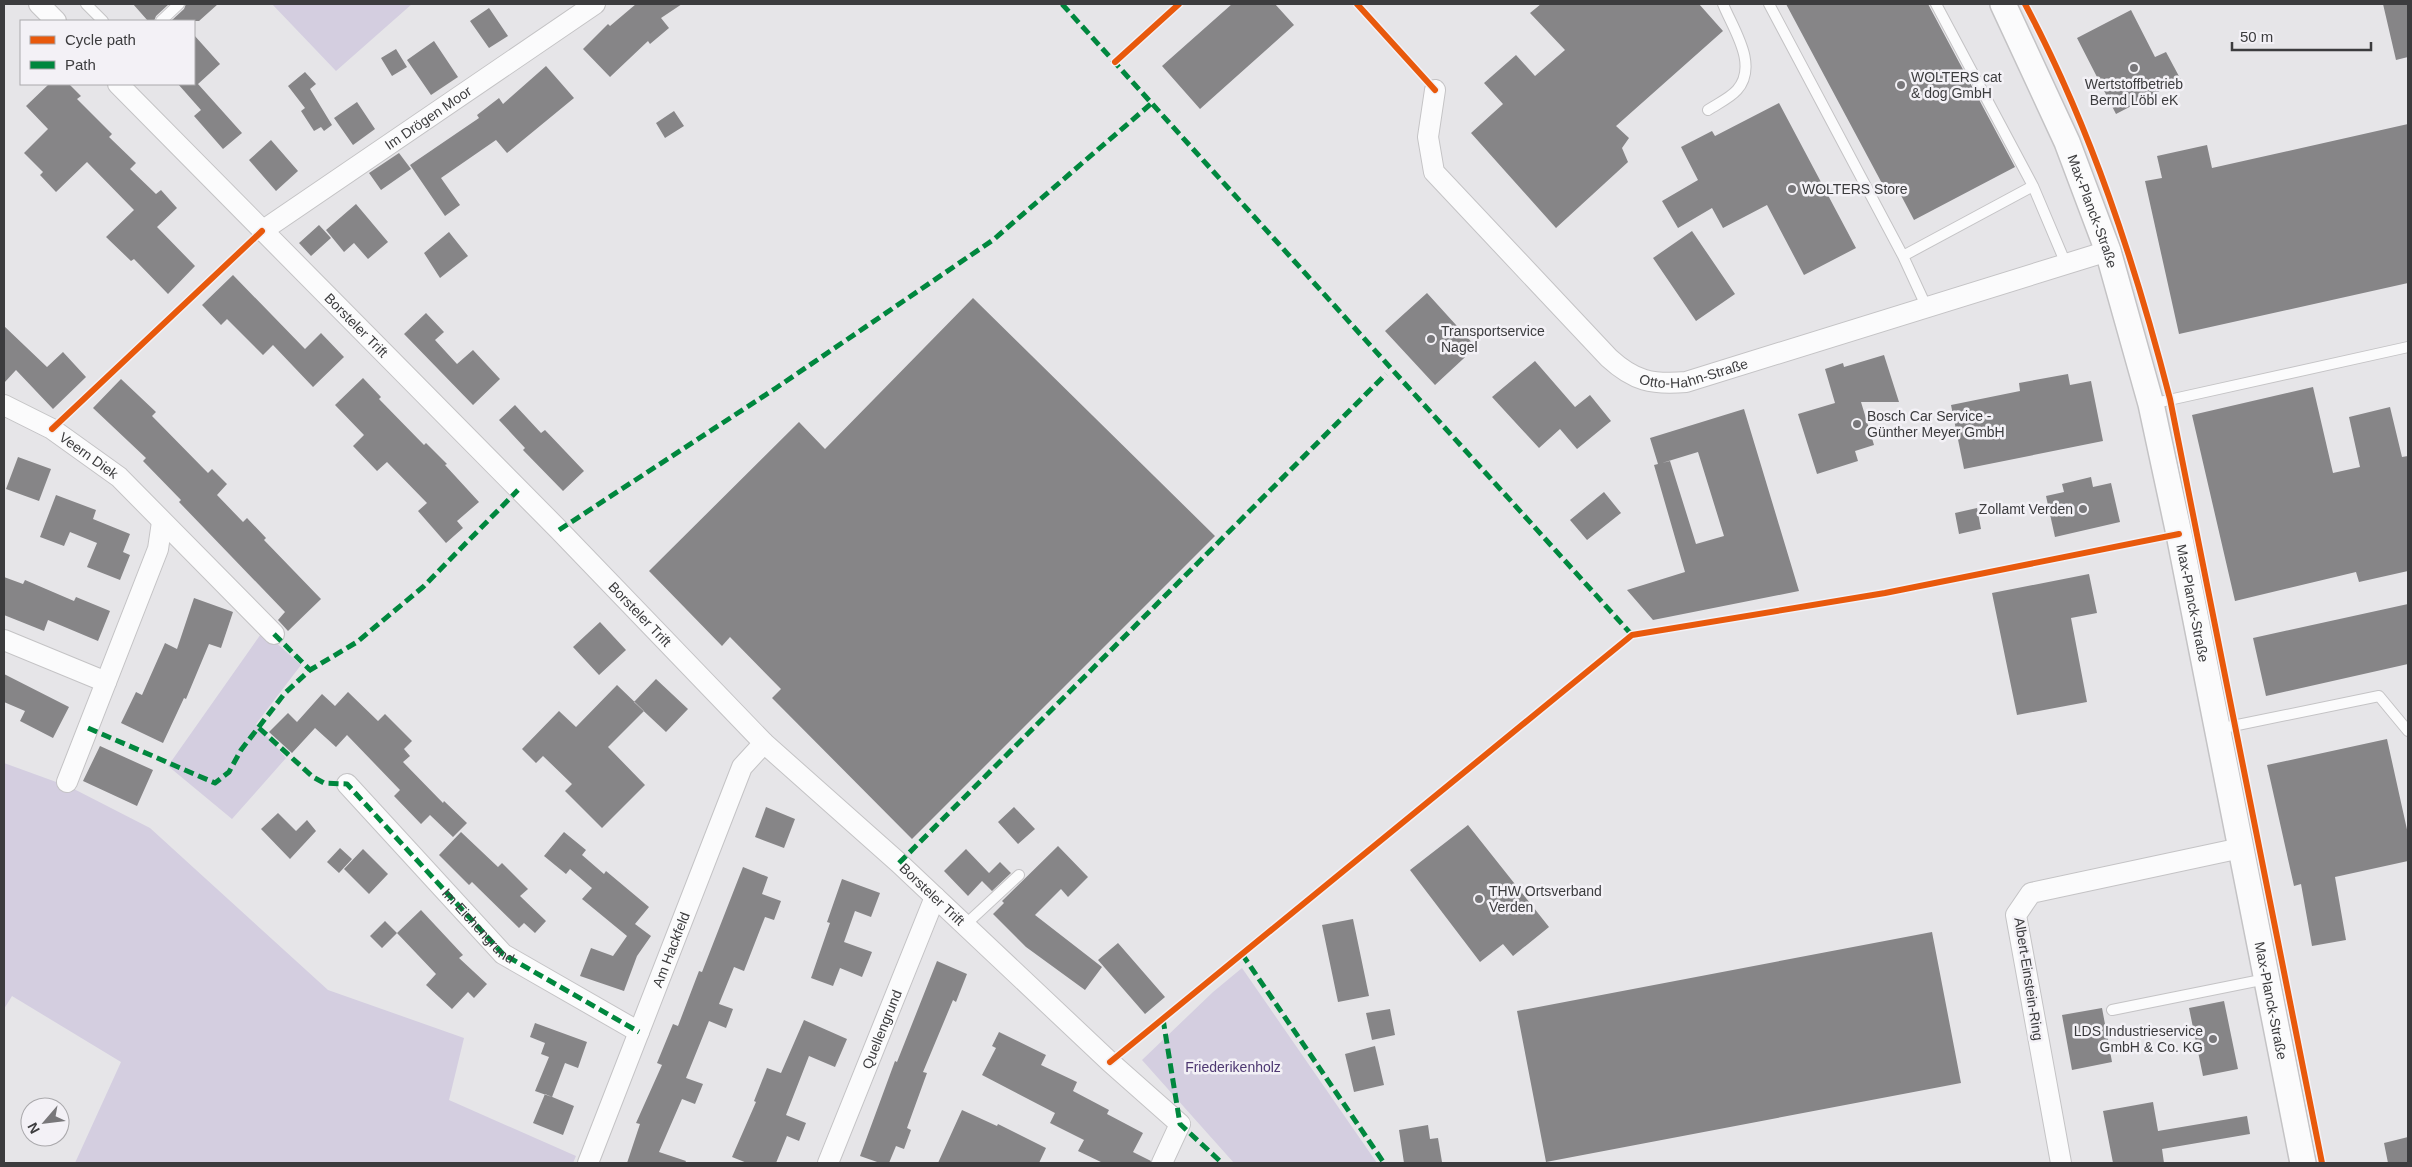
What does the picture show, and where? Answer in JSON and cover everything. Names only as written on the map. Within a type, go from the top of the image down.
[{"type":"street","points":[[39,4],[55,20]]},
{"type":"street","name":"Im Drögen Moor","points":[[262,231],[595,4]]},
{"type":"street","name":"Max-Planck-Straße","points":[[2003,4],[2067,142],[2108,251],[2151,404],[2218,729],[2303,1163]]},
{"type":"street","name":"Borsteler Trift","points":[[119,85],[559,530],[764,743],[935,896],[1110,1062],[1180,1124],[1162,1163]]},
{"type":"street","name":"Otto-Hahn-Straße","points":[[1435,90],[1428,137],[1434,172],[1540,287],[1625,373],[1643,381],[1667,384],[1686,382],[2108,251]]},
{"type":"street","name":"Veern Diek","points":[[4,405],[52,429],[119,477],[274,634]]},
{"type":"street","points":[[67,782],[158,549],[162,522]]},
{"type":"street","points":[[4,640],[106,682]]},
{"type":"street","name":"Am Hackfeld","points":[[588,1163],[742,767],[764,743]]},
{"type":"street","name":"Im Eichengrund","points":[[347,784],[503,954],[639,1032]]},
{"type":"street","name":"Albert-Einstein-Ring","points":[[2061,1163],[2016,915],[2032,893],[2241,848]]},
{"type":"street","name":"Quellengrund","points":[[828,1163],[935,896]]},
{"type":"lane","points":[[86,4],[102,20]]},
{"type":"lane","points":[[163,20],[179,4]]},
{"type":"lane","points":[[1708,110],[1737,90],[1745,76],[1746,62],[1744,51],[1723,4]]},
{"type":"lane","points":[[1769,4],[1903,256],[1926,308]]},
{"type":"lane","points":[[1936,4],[2033,186],[2066,264]]},
{"type":"lane","points":[[1903,256],[2033,186]]},
{"type":"lane","points":[[2151,404],[2408,347]]},
{"type":"lane","points":[[2218,729],[2379,696],[2408,731]]},
{"type":"lane","points":[[965,925],[1019,875]]},
{"type":"lane","points":[[2112,1010],[2267,979]]},
{"type":"green space","points":[[272,4],[412,4],[336,71]]},
{"type":"green space","points":[[263,631],[301,665],[256,724],[286,758],[232,819],[168,766]]},
{"type":"green space","points":[[4,763],[70,787],[150,828],[328,990],[464,1038],[449,1100],[576,1156],[573,1163],[75,1163],[121,1062],[12,996],[4,1009]]},
{"type":"green space","name":"Friederikenholz","points":[[1242,968],[1377,1163],[1234,1163],[1142,1060],[1213,992]]},
{"type":"building","points":[[133,4],[169,4],[156,16],[154,20],[147,20]]},
{"type":"building","points":[[186,4],[218,4],[199,21],[172,20],[184,9]]},
{"type":"building","points":[[636,4],[682,4],[661,18],[669,28],[650,44],[648,41],[610,77],[583,49],[608,24],[610,26]]},
{"type":"building","points":[[1232,4],[1275,4],[1294,25],[1200,109],[1162,66]]},
{"type":"building","points":[[1541,4],[1699,4],[1723,31],[1616,126],[1629,138],[1622,148],[1628,162],[1556,228],[1471,133],[1503,104],[1484,83],[1516,55],[1535,76],[1565,50],[1530,13]]},
{"type":"building","name":"WOLTERS cat & dog GmbH","points":[[1786,4],[1928,4],[2015,167],[1914,220],[1895,184],[1885,189]]},
{"type":"building","points":[[2383,4],[2408,4],[2408,57],[2396,60]]},
{"type":"building","points":[[489,8],[508,36],[489,48],[470,21]]},
{"type":"building","name":"Wertstoffbetrieb Bernd Löbl eK","points":[[2131,10],[2155,57],[2166,52],[2181,80],[2116,114],[2077,38]]},
{"type":"building","points":[[195,36],[220,64],[198,84],[242,133],[223,149],[194,116],[201,110],[179,85],[195,85]]},
{"type":"building","points":[[434,41],[458,77],[431,95],[407,60]]},
{"type":"building","points":[[396,49],[407,67],[392,76],[381,58]]},
{"type":"building","points":[[546,66],[574,98],[507,153],[496,140],[441,178],[460,205],[445,216],[410,165],[479,118],[477,115],[499,98],[503,104]]},
{"type":"building","points":[[305,72],[316,84],[310,89],[332,125],[324,131],[321,127],[314,131],[301,111],[305,108],[288,86]]},
{"type":"building","points":[[48,85],[70,85],[81,96],[77,99],[112,134],[109,137],[136,163],[130,169],[156,194],[161,190],[177,208],[157,227],[195,266],[168,294],[134,259],[131,261],[106,237],[134,210],[87,162],[56,192],[40,175],[43,172],[24,153],[48,129],[26,106]]},
{"type":"building","points":[[357,102],[375,129],[353,145],[334,118]]},
{"type":"building","name":"WOLTERS Store","points":[[1779,103],[1856,248],[1804,275],[1767,205],[1723,228],[1712,208],[1678,228],[1662,201],[1698,180],[1681,147],[1712,131],[1715,136]]},
{"type":"building","points":[[674,111],[684,126],[665,138],[656,123]]},
{"type":"building","points":[[2408,124],[2408,283],[2179,334],[2145,181],[2162,178],[2157,156],[2207,145],[2212,168]]},
{"type":"building","points":[[271,140],[298,171],[276,191],[249,160]]},
{"type":"building","points":[[399,153],[411,169],[381,190],[369,173]]},
{"type":"building","points":[[356,204],[388,242],[368,259],[354,243],[344,252],[326,230]]},
{"type":"building","points":[[319,225],[331,238],[311,256],[299,243]]},
{"type":"building","points":[[1692,231],[1735,294],[1696,321],[1653,258]]},
{"type":"building","points":[[449,232],[468,256],[440,278],[424,253]]},
{"type":"building","points":[[233,275],[305,349],[321,333],[344,357],[313,387],[273,345],[263,355],[227,319],[221,325],[202,305]]},
{"type":"building","name":"Transportservice Nagel","points":[[1427,293],[1476,347],[1435,385],[1385,331]]},
{"type":"building","points":[[973,298],[1215,536],[912,839],[772,698],[781,689],[730,637],[722,646],[649,571],[799,422],[825,449]]},
{"type":"building","points":[[426,313],[444,332],[435,340],[457,364],[473,350],[500,379],[473,405],[404,334]]},
{"type":"building","points":[[4,326],[47,367],[63,352],[86,377],[53,409],[16,370],[4,383]]},
{"type":"building","points":[[1884,355],[1899,402],[1861,402],[1874,445],[1855,451],[1858,461],[1817,474],[1798,414],[1835,403],[1825,369],[1843,363],[1844,367]]},
{"type":"building","points":[[1535,361],[1575,407],[1590,395],[1611,421],[1577,449],[1560,429],[1539,448],[1492,397]]},
{"type":"building","points":[[2068,374],[2070,385],[2091,381],[2103,441],[1964,469],[1951,405],[2020,391],[2019,383]]},
{"type":"building","points":[[363,378],[381,397],[379,399],[424,445],[426,443],[447,464],[445,465],[479,502],[457,521],[463,528],[446,543],[418,511],[427,503],[387,462],[377,471],[353,446],[364,435],[335,405]]},
{"type":"building","points":[[121,379],[156,412],[152,416],[208,473],[212,469],[227,484],[217,495],[243,522],[247,518],[266,538],[264,540],[321,599],[288,631],[278,620],[285,612],[179,502],[181,500],[143,461],[146,458],[93,408]]},
{"type":"building","points":[[2313,387],[2333,473],[2360,467],[2349,417],[2390,407],[2402,457],[2408,456],[2408,571],[2359,582],[2356,572],[2235,601],[2192,415]]},
{"type":"building","points":[[515,405],[541,433],[545,430],[584,471],[563,491],[523,450],[525,448],[499,420]]},
{"type":"building","points":[[1744,409],[1799,591],[1653,620],[1627,590],[1685,572],[1654,465],[1658,464],[1650,438]],"holes":[[[1698,452],[1724,536],[1696,544],[1670,461],[1662,463]]]},
{"type":"building","points":[[18,457],[51,469],[39,501],[6,489]]},
{"type":"building","name":"Zollamt Verden","points":[[2091,477],[2093,487],[2111,483],[2120,522],[2055,537],[2046,496],[2064,492],[2062,484]]},
{"type":"building","points":[[1604,492],[1621,513],[1587,540],[1570,520]]},
{"type":"building","points":[[56,495],[96,510],[93,519],[130,534],[123,552],[130,555],[120,580],[87,567],[97,543],[70,532],[64,546],[40,537]]},
{"type":"building","points":[[1977,508],[1981,529],[1959,534],[1955,513]]},
{"type":"building","points":[[2089,574],[2097,613],[2071,618],[2087,702],[2017,715],[1992,593]]},
{"type":"building","points":[[4,577],[23,584],[25,580],[74,601],[76,597],[110,611],[98,641],[48,620],[44,631],[4,615]]},
{"type":"building","points":[[194,598],[233,612],[221,648],[209,644],[186,699],[184,698],[163,743],[121,723],[136,692],[142,695],[165,643],[177,649]]},
{"type":"building","points":[[2408,604],[2408,664],[2266,696],[2253,638]]},
{"type":"building","points":[[600,622],[626,650],[599,675],[573,647]]},
{"type":"building","points":[[4,674],[69,707],[53,738],[20,721],[25,711],[4,702]]},
{"type":"building","points":[[656,679],[688,709],[666,732],[634,702]]},
{"type":"building","points":[[617,685],[644,711],[608,747],[645,785],[602,828],[565,791],[572,784],[543,756],[536,763],[522,749],[559,711],[576,727]]},
{"type":"building","points":[[348,692],[378,721],[385,714],[412,741],[404,749],[410,756],[403,762],[443,803],[444,801],[467,823],[453,837],[430,815],[421,824],[394,796],[400,790],[347,735],[336,747],[315,728],[292,753],[269,732],[288,713],[297,722],[322,694],[335,706]]},
{"type":"building","points":[[2387,739],[2408,834],[2408,861],[2335,877],[2346,940],[2312,946],[2301,884],[2294,886],[2267,765]]},
{"type":"building","points":[[100,746],[153,770],[137,806],[83,781]]},
{"type":"building","points":[[766,807],[795,819],[784,848],[755,837]]},
{"type":"building","points":[[1014,807],[1035,829],[1018,844],[998,822]]},
{"type":"building","points":[[278,813],[296,831],[307,820],[316,831],[290,859],[261,829]]},
{"type":"building","name":"THW Ortsverband Verden","points":[[1468,825],[1549,927],[1513,956],[1503,944],[1480,962],[1410,870]]},
{"type":"building","points":[[461,832],[498,867],[502,863],[528,889],[520,896],[546,921],[535,933],[524,923],[519,928],[472,882],[469,885],[439,855]]},
{"type":"building","points":[[564,832],[586,850],[582,855],[604,874],[606,871],[649,907],[635,924],[651,936],[637,956],[624,991],[580,976],[591,948],[613,956],[627,936],[582,899],[592,888],[570,869],[566,874],[544,856]]},
{"type":"building","points":[[1058,846],[1088,877],[1068,897],[1061,889],[1035,915],[1102,967],[1085,990],[1026,947],[993,914],[1004,903],[1002,901]]},
{"type":"building","points":[[340,848],[352,859],[339,873],[327,862]]},
{"type":"building","points":[[363,849],[388,874],[369,894],[344,869]]},
{"type":"building","points":[[966,849],[989,873],[1000,862],[1011,873],[992,891],[982,881],[968,896],[944,871]]},
{"type":"building","points":[[743,867],[768,877],[762,894],[781,901],[774,920],[765,917],[744,971],[734,967],[719,1004],[733,1009],[726,1028],[709,1021],[686,1078],[703,1084],[695,1104],[682,1099],[659,1152],[686,1161],[685,1163],[627,1163],[640,1124],[636,1123],[662,1065],[657,1063],[673,1024],[678,1026],[699,971],[702,972]]},
{"type":"building","points":[[842,879],[880,893],[871,917],[855,911],[844,942],[872,952],[862,977],[840,968],[833,986],[811,978],[830,923],[827,922]]},
{"type":"building","points":[[421,910],[463,955],[459,958],[487,984],[474,998],[468,992],[452,1009],[426,985],[436,974],[397,933]]},
{"type":"building","points":[[1353,919],[1369,996],[1338,1002],[1322,925]]},
{"type":"building","points":[[385,921],[397,933],[382,948],[370,936]]},
{"type":"building","points":[[1932,932],[1961,1083],[1546,1162],[1517,1011]]},
{"type":"building","points":[[1118,943],[1165,997],[1145,1014],[1098,960]]},
{"type":"building","points":[[937,961],[967,974],[956,1002],[953,1000],[923,1072],[927,1073],[907,1128],[911,1130],[904,1149],[896,1146],[889,1163],[880,1163],[860,1156],[895,1061],[897,1062]]},
{"type":"building","name":"LDS Industrieservice GmbH & Co. KG","points":[[2224,1001],[2238,1069],[2203,1076],[2189,1008]]},
{"type":"building","points":[[2102,1008],[2112,1062],[2072,1070],[2062,1015]]},
{"type":"building","points":[[1390,1009],[1395,1035],[1372,1040],[1366,1013]]},
{"type":"building","points":[[804,1020],[847,1039],[835,1067],[809,1056],[786,1115],[806,1123],[799,1141],[787,1136],[776,1163],[747,1163],[732,1157],[756,1102],[754,1101],[767,1068],[781,1073]]},
{"type":"building","points":[[535,1023],[587,1042],[578,1068],[565,1063],[552,1097],[535,1091],[549,1057],[541,1054],[545,1043],[530,1037]]},
{"type":"building","points":[[999,1032],[1046,1055],[1041,1065],[1077,1082],[1073,1091],[1109,1110],[1107,1114],[1143,1133],[1133,1152],[1151,1161],[1150,1163],[1103,1163],[1078,1151],[1084,1140],[1050,1123],[1055,1113],[982,1075],[996,1048],[992,1046]]},
{"type":"building","points":[[1375,1046],[1384,1085],[1354,1092],[1345,1054]]},
{"type":"building","points":[[545,1094],[574,1106],[563,1135],[533,1123]]},
{"type":"building","points":[[2153,1102],[2158,1131],[2247,1116],[2250,1134],[2162,1149],[2164,1163],[2113,1163],[2103,1111]]},
{"type":"building","points":[[962,1110],[997,1126],[998,1124],[1046,1148],[1039,1163],[938,1163]]},
{"type":"building","points":[[1428,1125],[1430,1139],[1438,1138],[1442,1162],[1404,1163],[1399,1130]]},
{"type":"building","points":[[2408,1137],[2408,1163],[2388,1163],[2384,1143]]},
{"type":"marked path","points":[[1062,4],[1632,635]]},
{"type":"marked path","points":[[559,530],[776,388],[993,240],[1152,103]]},
{"type":"marked path","points":[[899,863],[1386,374]]},
{"type":"marked path","points":[[88,728],[215,783],[229,772],[241,750],[285,693],[310,670],[357,642],[423,587],[518,490]]},
{"type":"marked path","points":[[274,634],[310,670]]},
{"type":"marked path","points":[[259,728],[313,777],[324,783],[347,784],[503,954],[639,1032]]},
{"type":"marked path","points":[[1242,954],[1384,1163]]},
{"type":"marked path","points":[[1163,1019],[1180,1124],[1222,1163]]},
{"type":"cycle path","points":[[1115,62],[1179,4]]},
{"type":"cycle path","points":[[1357,4],[1435,90]]},
{"type":"cycle path","points":[[2025,4],[2071,99],[2109,197],[2142,297],[2170,399],[2322,1163]]},
{"type":"cycle path","points":[[52,429],[262,231]]},
{"type":"cycle path","points":[[1110,1062],[1632,635],[1885,593],[2179,534]]},
{"type":"place","name":"Wertstoffbetrieb Bernd Löbl eK","points":[[2134,68]]},
{"type":"place","name":"WOLTERS cat & dog GmbH","points":[[1901,85]]},
{"type":"place","name":"WOLTERS Store","points":[[1792,189]]},
{"type":"place","name":"Transportservice Nagel","points":[[1431,339]]},
{"type":"place","name":"Bosch Car Service - Günther Meyer GmbH","points":[[1857,424]]},
{"type":"place","name":"Zollamt Verden","points":[[2083,509]]},
{"type":"place","name":"THW Ortsverband Verden","points":[[1479,899]]},
{"type":"place","name":"LDS Industrieservice GmbH & Co. KG","points":[[2213,1039]]}]
